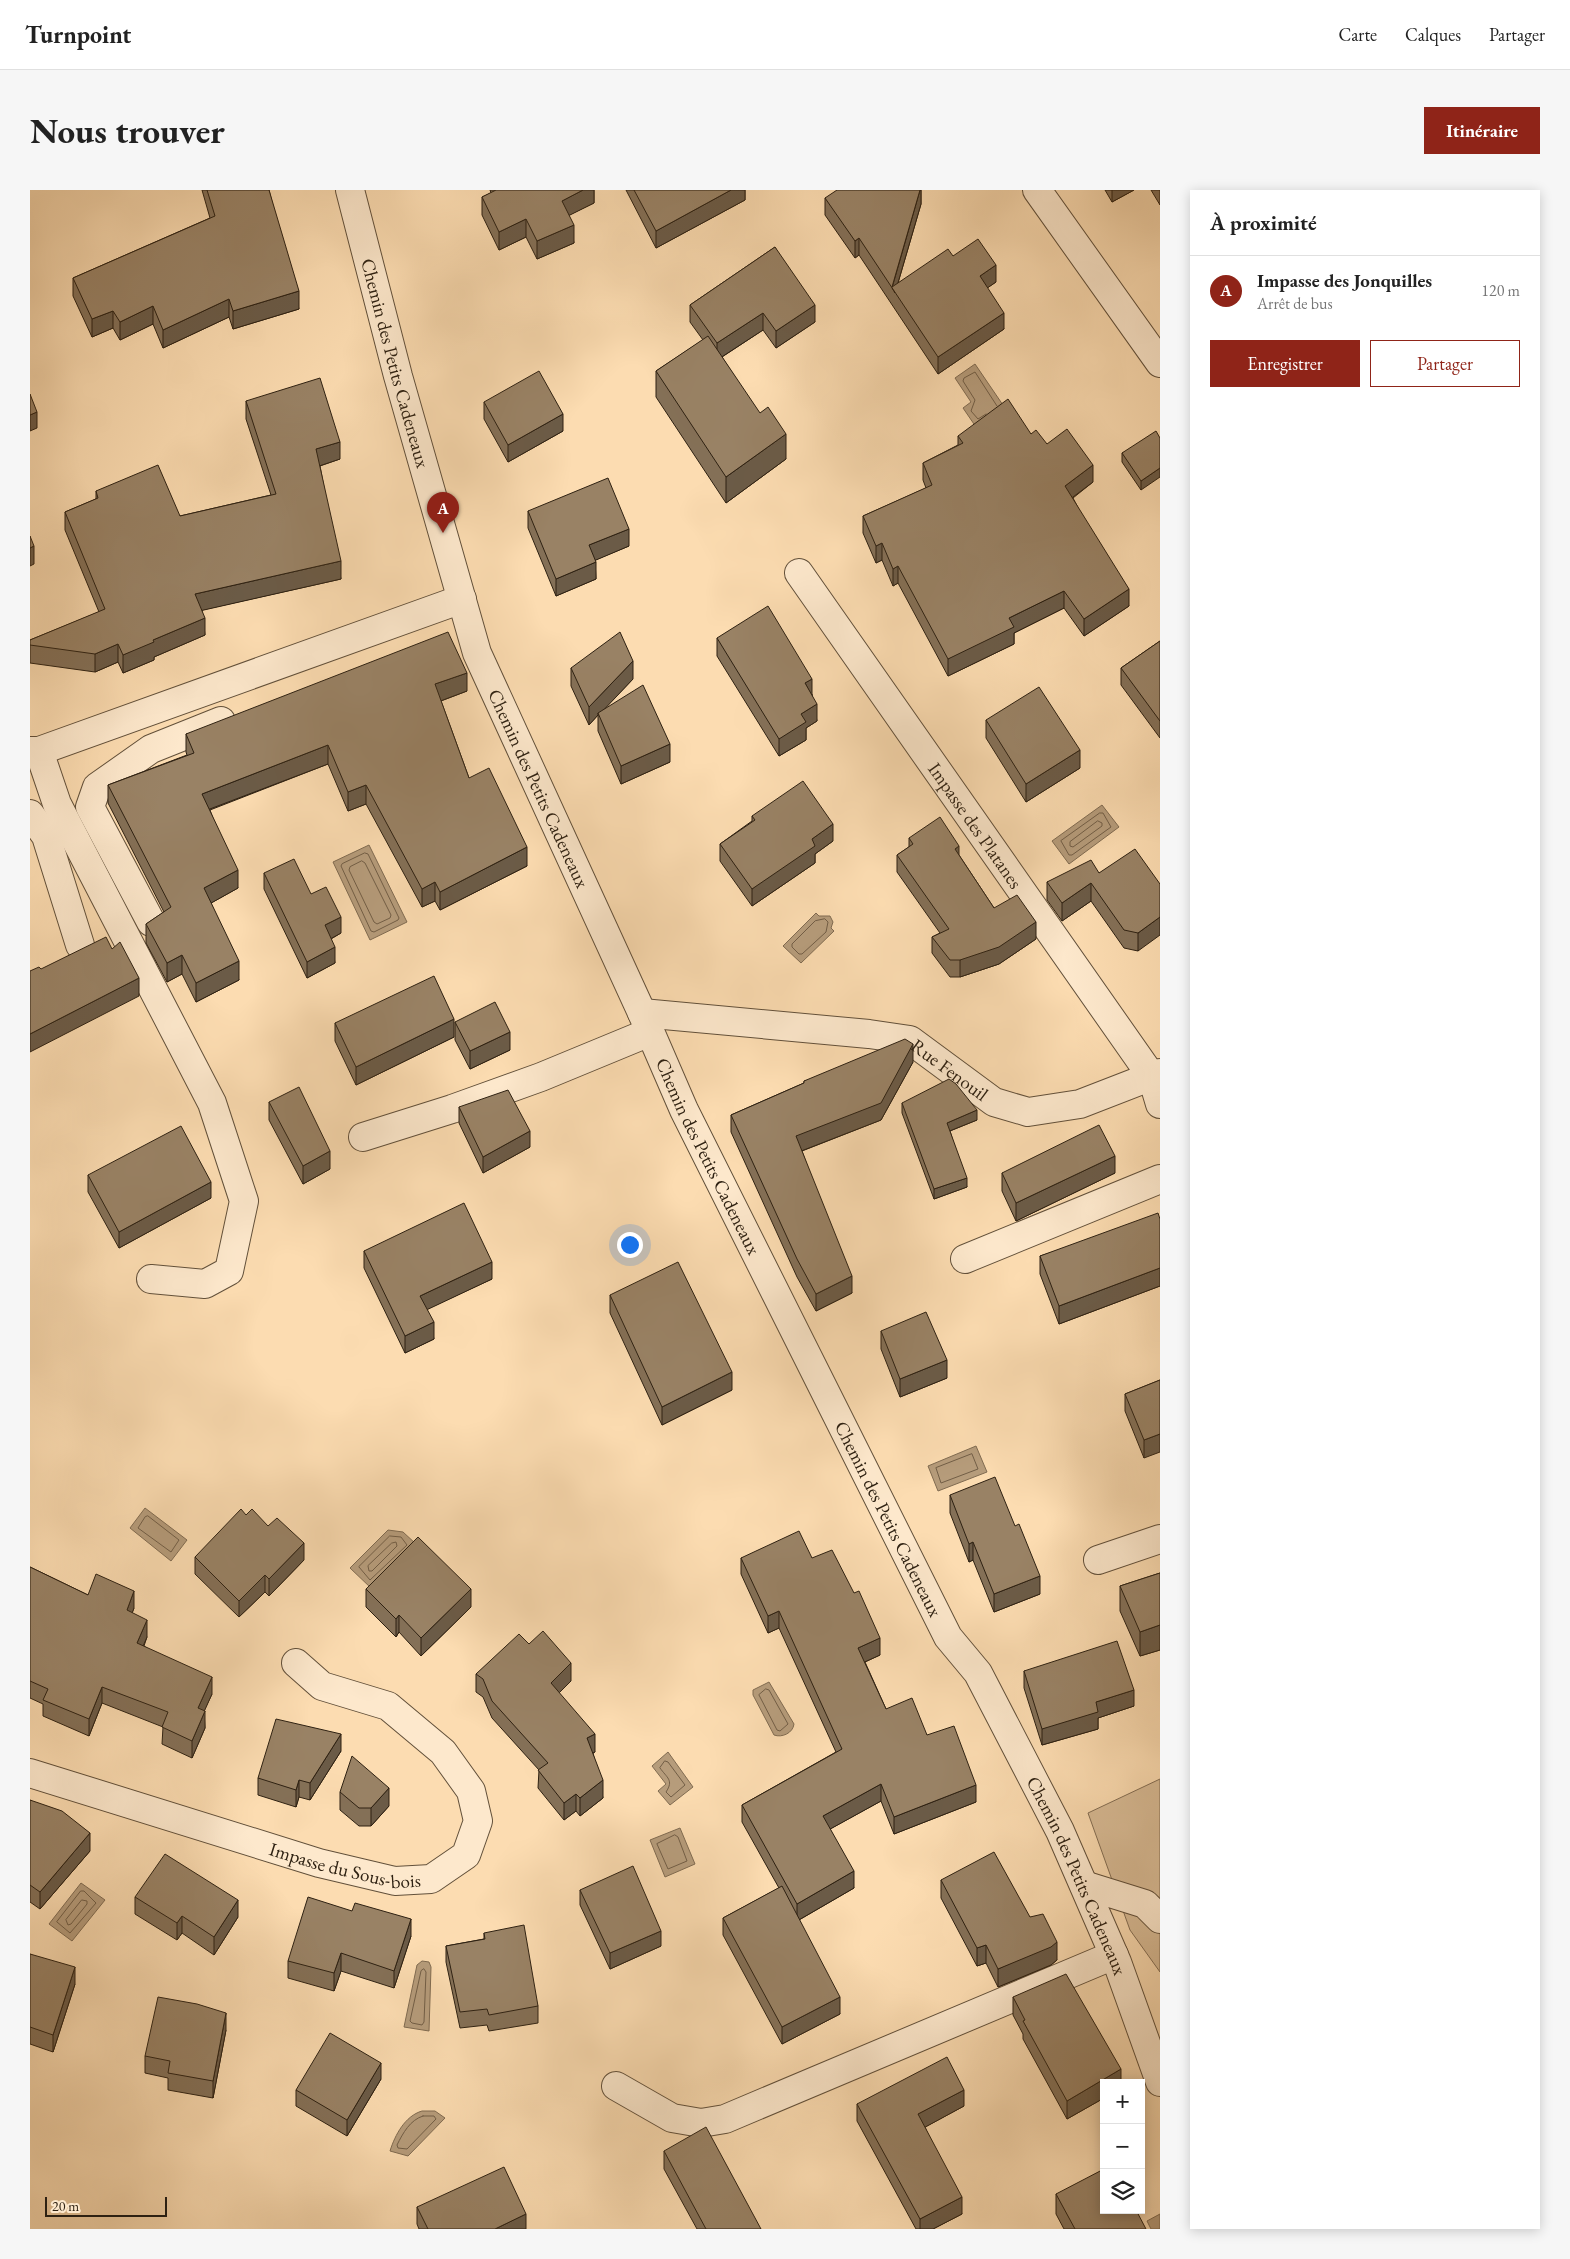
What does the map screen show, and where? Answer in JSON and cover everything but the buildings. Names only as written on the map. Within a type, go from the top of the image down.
[{"type":"street","name":"Chemin des Petits Cadeneaux","points":[[350,190],[398,376],[477,653],[646,1022],[684,1110],[948,1637],[978,1673],[1060,1831],[1114,1955],[1160,2082]]},
{"type":"street","points":[[1037,190],[1160,363]]},
{"type":"street","name":"Impasse des Platanes","points":[[799,573],[1156,1075],[1160,1104]]},
{"type":"street","points":[[151,1279],[205,1284],[229,1271],[244,1201],[212,1102],[57,804],[35,751],[462,599]]},
{"type":"street","points":[[442,636],[469,625]]},
{"type":"street","points":[[151,922],[90,806],[97,788],[151,749],[242,713]]},
{"type":"street","points":[[30,814],[46,836],[80,945]]},
{"type":"street","points":[[363,1137],[452,1109],[541,1077],[646,1022]]},
{"type":"street","name":"Rue Fenouil","points":[[646,1022],[869,1034],[910,1040],[994,1102],[1028,1112],[1080,1104],[1156,1075]]},
{"type":"street","points":[[965,1259],[1160,1179]]},
{"type":"street","points":[[1098,1560],[1160,1539]]},
{"type":"street","name":"Impasse du Sous-bois","points":[[30,1773],[318,1863],[395,1881],[431,1879],[466,1855],[478,1821],[471,1791],[443,1752],[388,1706],[322,1686],[296,1663]]},
{"type":"street","points":[[1084,1885],[1145,1904],[1160,1919]]},
{"type":"street","points":[[616,2086],[672,2118],[701,2123],[725,2119],[1114,1955]]},
{"type":"shaded area","points":[[1160,1779],[1160,1972],[1130,1930],[1088,1813]]},
{"type":"water","points":[[975,364],[1005,408],[976,427],[963,408],[971,402],[955,378]]},
{"type":"water","points":[[1102,805],[1119,827],[1069,864],[1052,841]]},
{"type":"water","points":[[369,845],[407,922],[370,940],[333,862]]},
{"type":"water","points":[[816,913],[819,916],[830,916],[833,922],[831,928],[834,931],[801,963],[783,946]]},
{"type":"water","points":[[976,1446],[987,1472],[938,1491],[928,1466]]},
{"type":"water","points":[[145,1508],[187,1540],[171,1561],[130,1528]]},
{"type":"water","points":[[388,1530],[403,1532],[416,1544],[371,1588],[350,1568]]},
{"type":"water","points":[[769,1682],[794,1724],[792,1730],[784,1735],[774,1735],[753,1695],[753,1690]]},
{"type":"water","points":[[668,1752],[693,1787],[670,1805],[658,1791],[666,1784],[652,1766]]},
{"type":"water","points":[[680,1828],[695,1864],[665,1877],[650,1840]]},
{"type":"water","points":[[81,1883],[105,1900],[72,1941],[49,1924]]},
{"type":"water","points":[[422,1961],[429,1962],[431,1967],[429,2031],[404,2027],[417,1965]]},
{"type":"water","points":[[435,2111],[445,2118],[408,2156],[390,2151],[406,2122],[416,2113]]},
{"type":"water","points":[[1160,2214],[1160,2229],[1151,2229],[1147,2221]]},
{"type":"place","name":"Impasse des Jonquilles","points":[[443,533]]}]
